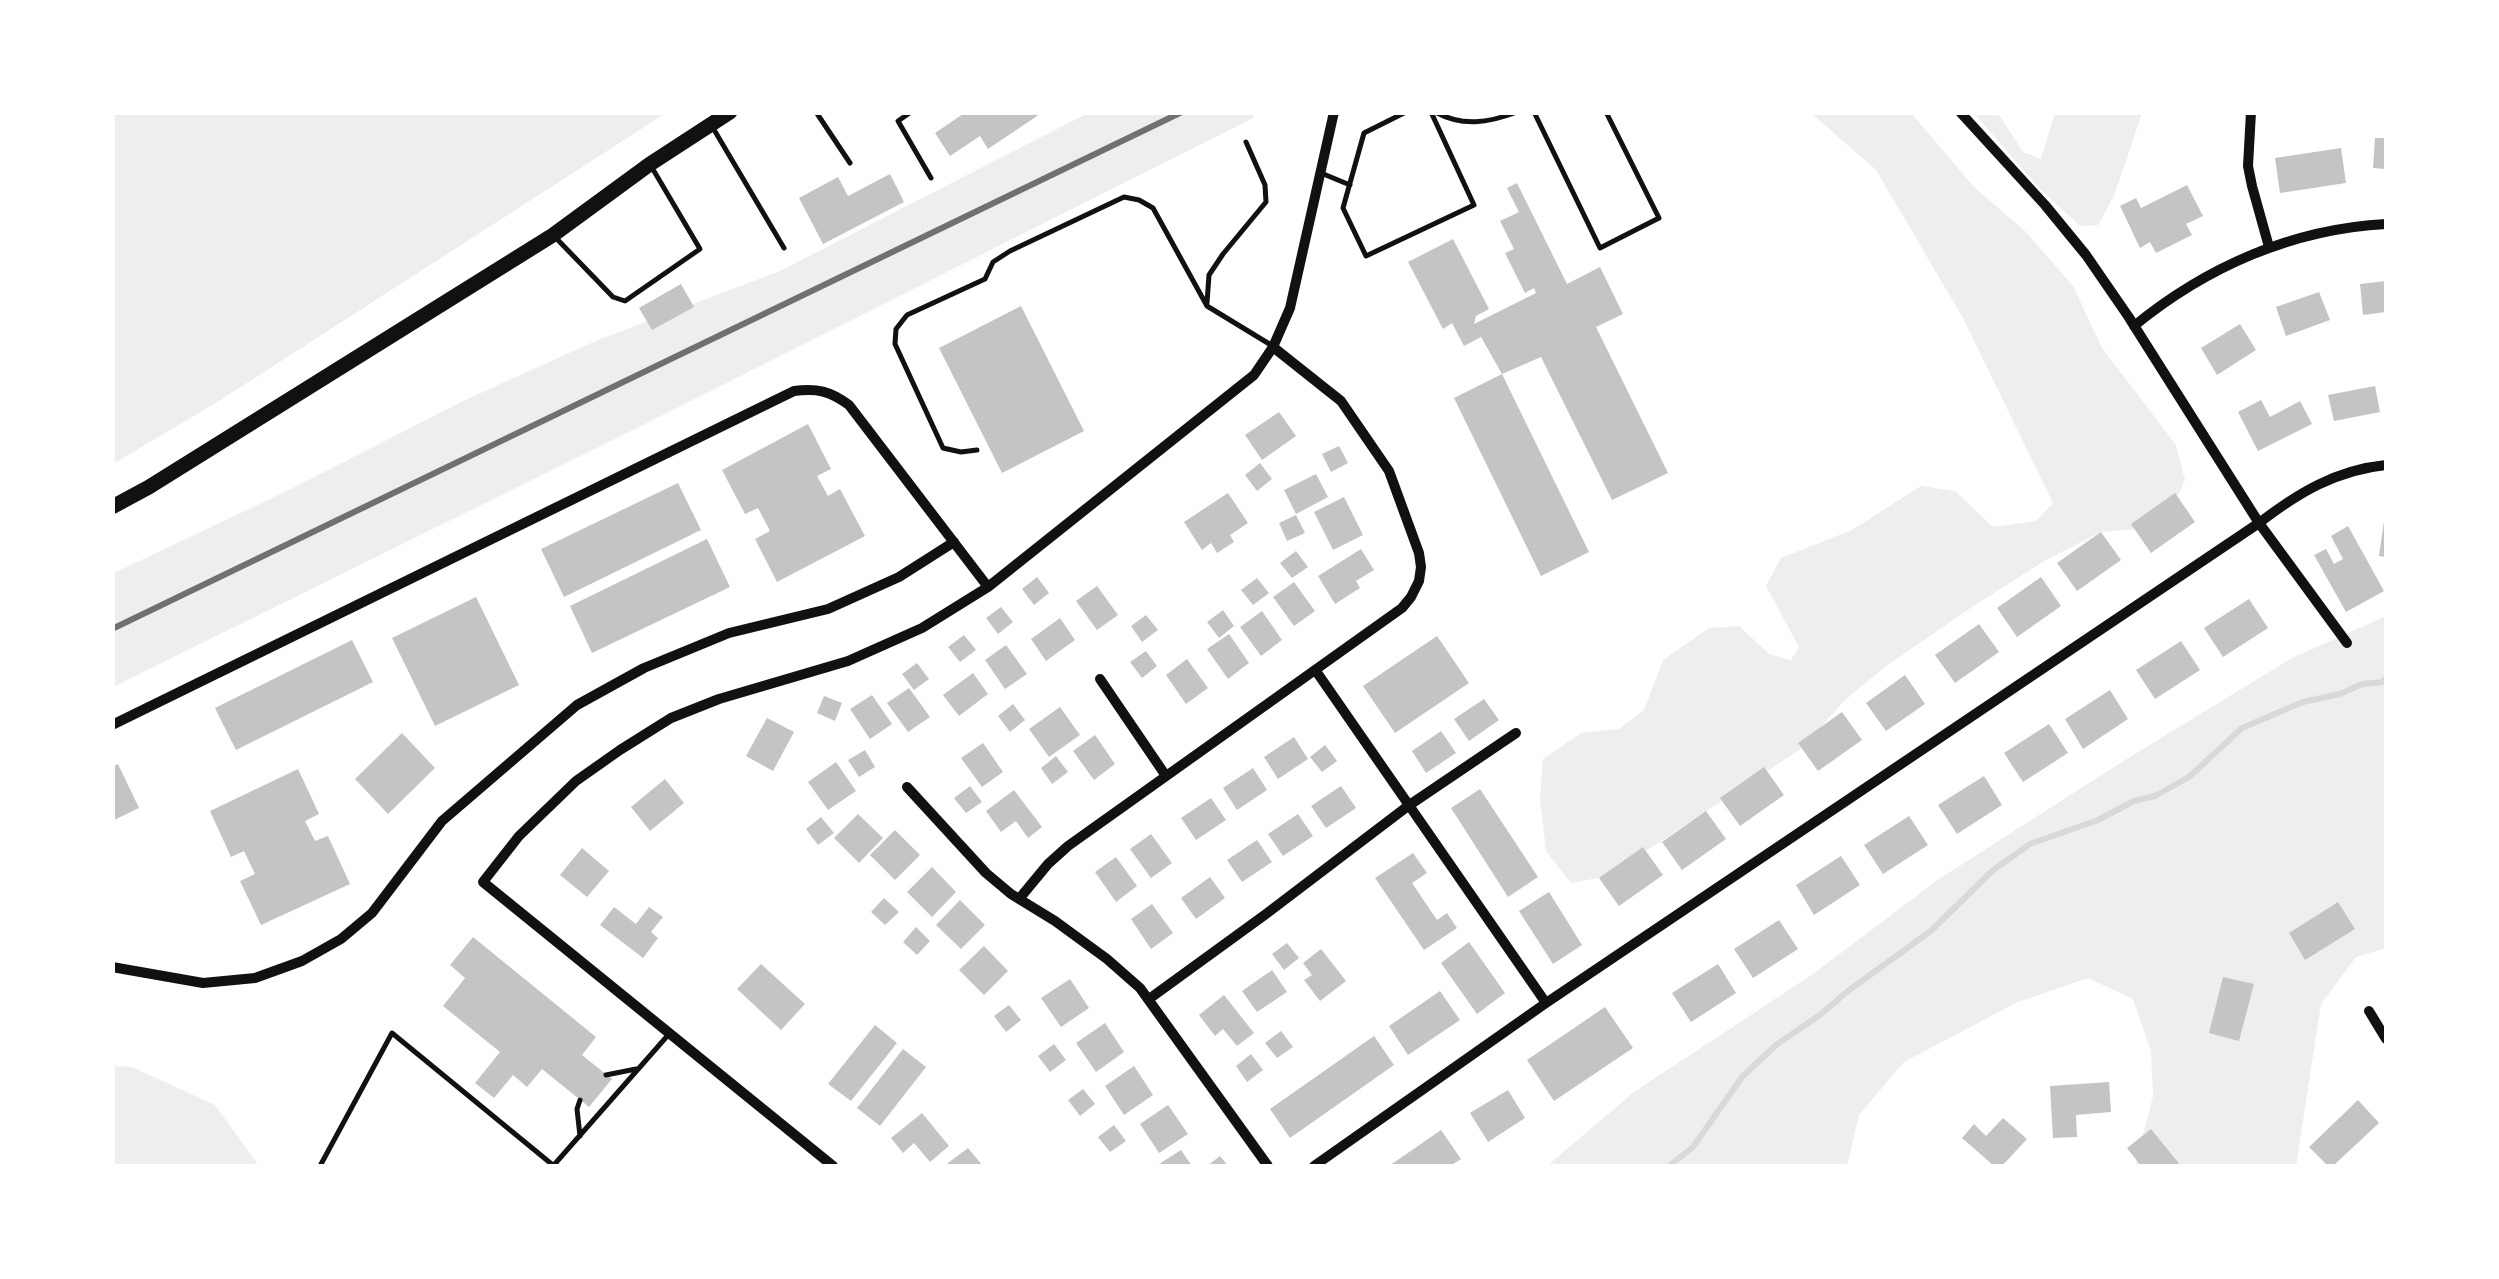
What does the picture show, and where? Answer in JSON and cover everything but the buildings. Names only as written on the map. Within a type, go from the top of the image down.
[{"type":"main road","points":[[112,507],[553,235],[730,112]]},
{"type":"street","points":[[833,1166],[483,882],[520,836],[576,781],[671,718],[719,698],[848,661],[922,628],[988,587],[1254,375],[1273,347],[1295,290],[1334,112]]},
{"type":"street","points":[[1960,112],[2086,255],[2259,523],[2347,643]]},
{"type":"street","points":[[2251,112],[2248,166],[2269,247]]},
{"type":"street","points":[[2134,326],[2198,280],[2269,247],[2336,230],[2386,224]]},
{"type":"street","points":[[1019,899],[1068,846],[1402,608],[1412,597],[1419,580],[1419,552],[1389,471],[1340,401],[1273,347]]},
{"type":"street","points":[[112,725],[794,391],[815,388],[833,393],[850,405],[988,587]]},
{"type":"street","points":[[1314,1166],[1546,1002],[2289,500],[2321,482],[2386,465]]},
{"type":"street","points":[[112,967],[203,983],[255,978],[302,961],[341,940],[372,913],[442,821],[577,705],[644,668],[729,633],[828,609],[899,577],[954,542]]},
{"type":"street","points":[[1316,670],[1546,1002]]},
{"type":"street","points":[[1100,678],[1166,776]]},
{"type":"street","points":[[1149,999],[1408,806],[1516,733]]},
{"type":"street","points":[[907,787],[986,874],[1108,958],[1140,988],[1268,1166]]},
{"type":"street","points":[[2369,1011],[2386,1039]]},
{"type":"lane","points":[[816,112],[850,163]]},
{"type":"lane","points":[[911,112],[898,122],[931,178]]},
{"type":"lane","points":[[1406,112],[1364,133],[1344,208],[1366,256],[1474,204],[1433,112]]},
{"type":"lane","points":[[1433,112],[1455,123],[1496,120],[1517,112]]},
{"type":"lane","points":[[1534,112],[1600,248],[1658,218],[1606,112]]},
{"type":"lane","points":[[711,125],[784,248]]},
{"type":"lane","points":[[1207,306],[1209,275],[1266,202],[1265,185],[1246,142]]},
{"type":"lane","points":[[553,235],[612,297],[625,302],[700,249],[650,164]]},
{"type":"lane","points":[[1321,172],[1350,185]]},
{"type":"lane","points":[[977,450],[943,448],[894,344],[896,329],[907,315],[984,278],[993,262],[1010,251],[1124,197],[1153,208],[1207,306],[1273,347]]},
{"type":"lane","points":[[320,1166],[392,1033],[554,1166],[669,1034]]},
{"type":"lane","points":[[606,1075],[639,1068]]},
{"type":"lane","points":[[580,1100],[580,1138]]},
{"type":"shaded area","points":[[112,113],[666,113],[219,401],[113,464]]},
{"type":"shaded area","points":[[1088,113],[1255,113],[1253,118],[637,428],[113,687],[112,574],[465,400],[598,340],[780,271]]},
{"type":"shaded area","points":[[1811,113],[1911,113],[1974,187],[2025,231],[2073,286],[2102,348],[2176,445],[2185,480],[2174,505],[2136,529],[2101,532],[2046,560],[1886,666],[1844,701],[1802,748],[1608,876],[1571,883],[1546,851],[1540,799],[1543,759],[1581,733],[1619,729],[1644,710],[1663,660],[1709,628],[1739,626],[1769,654],[1791,660],[1799,647],[1766,586],[1781,558],[1852,530],[1921,486],[1955,491],[1993,527],[2036,521],[2053,503],[1963,318],[1876,170]]},
{"type":"shaded area","points":[[1974,113],[1998,113],[2023,152],[2041,159],[2055,113],[2142,113],[2114,196],[2098,225],[2080,226],[2038,187]]},
{"type":"shaded area","points":[[2386,616],[2386,948],[2356,957],[2321,1004],[2296,1166],[2135,1166],[2153,1096],[2151,1051],[2133,999],[2088,978],[2018,1002],[1904,1062],[1859,1115],[1847,1166],[1547,1166],[1634,1092],[1813,974],[1939,879],[2292,658]]},
{"type":"shaded area","points":[[113,1066],[132,1067],[215,1105],[259,1166],[113,1166]]},
{"type":"waterway","points":[[1669,1166],[1693,1147],[1742,1077],[1776,1045],[1932,930],[1992,871],[2030,844],[2155,796],[2189,777],[2242,728],[2303,702],[2386,678]]},
{"type":"railway","points":[[112,629],[1182,112]]}]
